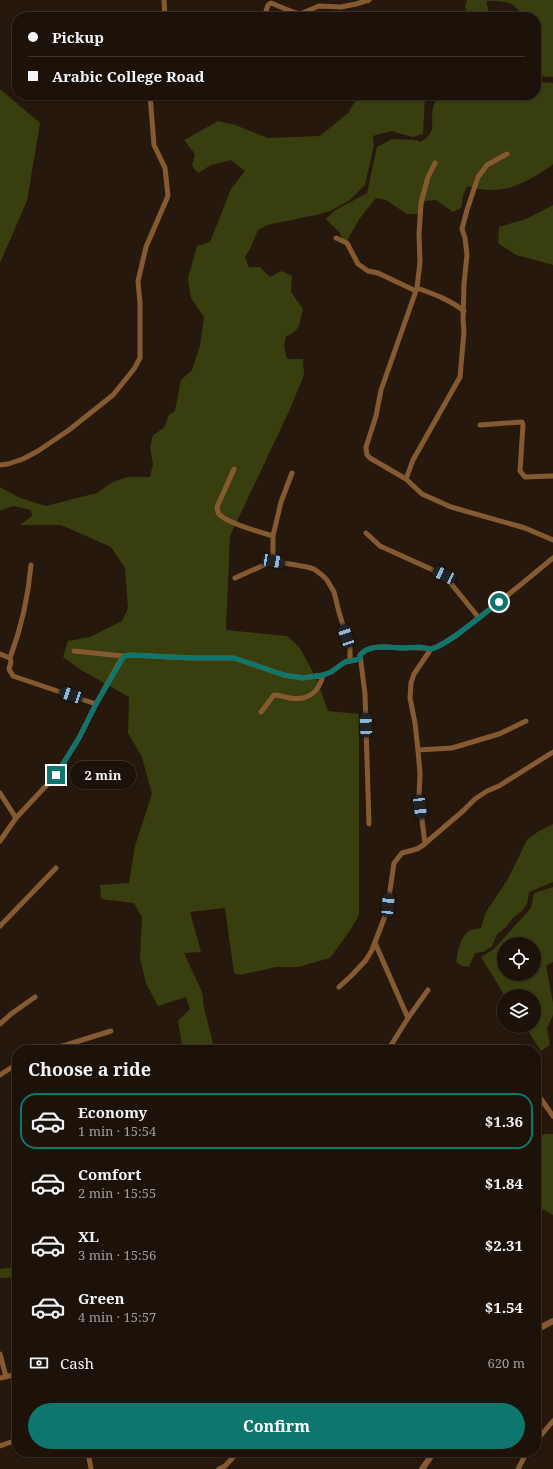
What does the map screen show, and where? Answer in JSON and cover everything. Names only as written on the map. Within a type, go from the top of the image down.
[{"type":"street","points":[[164,0],[165,12]]},
{"type":"street","points":[[305,12],[319,6],[341,7],[369,0]]},
{"type":"street","points":[[266,12],[268,5],[271,3],[293,12]]},
{"type":"street","points":[[0,465],[8,464],[33,454],[69,430],[113,395],[134,369],[140,358],[141,339],[138,281],[146,247],[168,196],[165,168],[154,145],[150,100]]},
{"type":"street","points":[[406,479],[412,460],[460,377],[464,331],[464,284],[467,255],[465,238],[462,229],[467,210],[478,177],[487,165],[507,154]]},
{"type":"street","points":[[435,163],[428,177],[421,203],[419,234],[420,262],[417,290],[381,390],[376,416],[366,447],[367,455],[406,479],[422,494],[451,507],[525,528],[553,540]]},
{"type":"street","points":[[336,238],[347,243],[358,264],[368,271],[378,273],[417,290],[436,295],[455,304],[464,311]]},
{"type":"street","points":[[480,425],[522,422],[520,471],[522,475],[525,477],[553,476]]},
{"type":"street","points":[[234,469],[217,507],[218,513],[227,520],[273,536]]},
{"type":"street","points":[[273,561],[273,536],[281,502],[292,473]]},
{"type":"street","points":[[366,533],[380,546],[444,575],[479,618]]},
{"type":"street","points":[[369,824],[365,694],[360,659],[362,652],[386,646],[420,647],[431,649],[439,646],[457,635],[553,558]]},
{"type":"street","points":[[235,578],[273,561],[314,569],[327,580],[334,592],[338,612],[350,648],[350,660]]},
{"type":"street","points":[[31,565],[28,593],[20,631],[10,658],[8,669],[13,676],[96,704]]},
{"type":"street","points":[[425,844],[419,796],[420,774],[418,750],[410,698],[411,683],[414,674],[431,649]]},
{"type":"street","points":[[74,651],[124,656],[234,658],[284,675],[303,678],[323,675],[331,672],[345,662],[360,659]]},
{"type":"street","points":[[0,654],[10,658]]},
{"type":"street","points":[[0,841],[16,818],[56,775],[79,738],[96,704],[124,656]]},
{"type":"street","points":[[261,712],[274,695],[291,698],[305,698],[314,693],[321,684],[323,675]]},
{"type":"street","points":[[418,750],[452,748],[499,734],[526,721]]},
{"type":"street","points":[[339,987],[352,976],[366,960],[375,943],[387,911],[394,863],[402,854],[417,849],[425,844],[475,799],[487,791],[499,786],[553,752]]},
{"type":"street","points":[[0,793],[16,818]]},
{"type":"street","points":[[0,926],[56,868]]},
{"type":"street","points":[[375,943],[408,1018]]},
{"type":"street","points":[[391,1045],[428,990]]},
{"type":"street","points":[[0,1024],[35,997]]},
{"type":"street","points":[[66,1045],[110,1031]]},
{"type":"street","points":[[0,1075],[12,1067]]},
{"type":"street","points":[[541,1099],[553,1116]]},
{"type":"street","points":[[541,1327],[553,1321]]},
{"type":"street","points":[[0,1354],[6,1377]]},
{"type":"street","points":[[0,1378],[12,1375]]},
{"type":"street","points":[[541,1435],[553,1421]]},
{"type":"street","points":[[0,1446],[12,1442]]},
{"type":"street","points":[[89,1457],[91,1469]]},
{"type":"street","points":[[219,1469],[225,1466],[233,1457]]},
{"type":"street","points":[[422,1469],[430,1457]]},
{"type":"street","points":[[518,1469],[524,1457]]},
{"type":"green space","points":[[467,0],[553,0],[553,77],[541,76],[541,12],[520,12],[512,4],[492,1],[486,1],[489,12],[467,12],[465,6]]},
{"type":"green space","points":[[541,82],[553,83],[553,164],[531,178],[512,187],[491,190],[467,186],[463,195],[461,208],[453,212],[436,200],[425,201],[421,211],[418,214],[407,214],[386,200],[376,198],[360,218],[345,244],[340,233],[326,219],[334,211],[367,193],[377,147],[392,139],[416,140],[420,142],[426,138],[432,130],[432,111],[437,100],[541,100]]},
{"type":"green space","points":[[0,89],[40,123],[27,201],[0,263]]},
{"type":"green space","points":[[356,100],[425,100],[423,134],[413,137],[391,131],[373,136],[374,145],[365,185],[350,200],[330,211],[267,225],[258,230],[245,257],[249,267],[260,267],[270,277],[281,271],[292,276],[291,292],[303,309],[299,326],[294,332],[286,336],[284,346],[287,359],[303,359],[304,375],[290,409],[230,536],[226,630],[287,636],[300,648],[317,680],[328,711],[359,714],[359,915],[349,932],[330,958],[298,967],[276,967],[240,975],[234,973],[225,908],[190,912],[201,952],[184,953],[202,992],[204,1008],[213,1045],[183,1045],[178,1021],[190,1009],[186,997],[158,1006],[146,983],[140,958],[142,917],[134,903],[101,899],[100,885],[129,883],[135,846],[152,794],[142,757],[128,733],[129,697],[81,670],[63,657],[68,641],[90,637],[122,621],[128,608],[125,568],[111,547],[61,525],[20,525],[32,516],[31,510],[13,506],[0,511],[0,487],[20,498],[46,506],[97,493],[113,482],[128,477],[150,477],[153,464],[150,447],[153,435],[164,428],[169,415],[175,411],[181,380],[192,370],[200,346],[204,317],[191,298],[188,278],[197,246],[210,242],[231,189],[245,171],[231,160],[211,165],[198,173],[192,166],[195,154],[184,140],[218,121],[235,125],[268,138],[320,136],[348,113]]},
{"type":"green space","points":[[553,205],[553,265],[516,255],[498,243],[499,227],[526,219]]},
{"type":"green space","points":[[553,824],[553,882],[529,892],[527,904],[522,911],[497,934],[492,946],[483,952],[475,953],[469,967],[462,966],[456,962],[464,936],[471,930],[481,928],[486,912],[508,879],[527,840],[539,831]]},
{"type":"green space","points":[[553,887],[553,962],[546,966],[553,1003],[553,1015],[547,1028],[550,1045],[541,1051],[541,1045],[537,1045],[529,1033],[541,1033],[541,989],[501,989],[481,957],[497,946],[497,981],[541,981],[541,937],[505,937],[531,908],[534,893]]},
{"type":"green space","points":[[544,1134],[553,1134],[553,1215],[541,1209],[541,1136]]},
{"type":"green space","points":[[12,1268],[12,1277],[0,1278],[0,1269]]},
{"type":"route","points":[[56,775],[79,738],[96,704],[124,656],[234,658],[284,675],[303,678],[323,675],[331,672],[345,662],[360,659],[362,652],[371,649],[386,646],[403,648],[420,647],[431,649],[439,646],[457,635],[499,602]]}]
